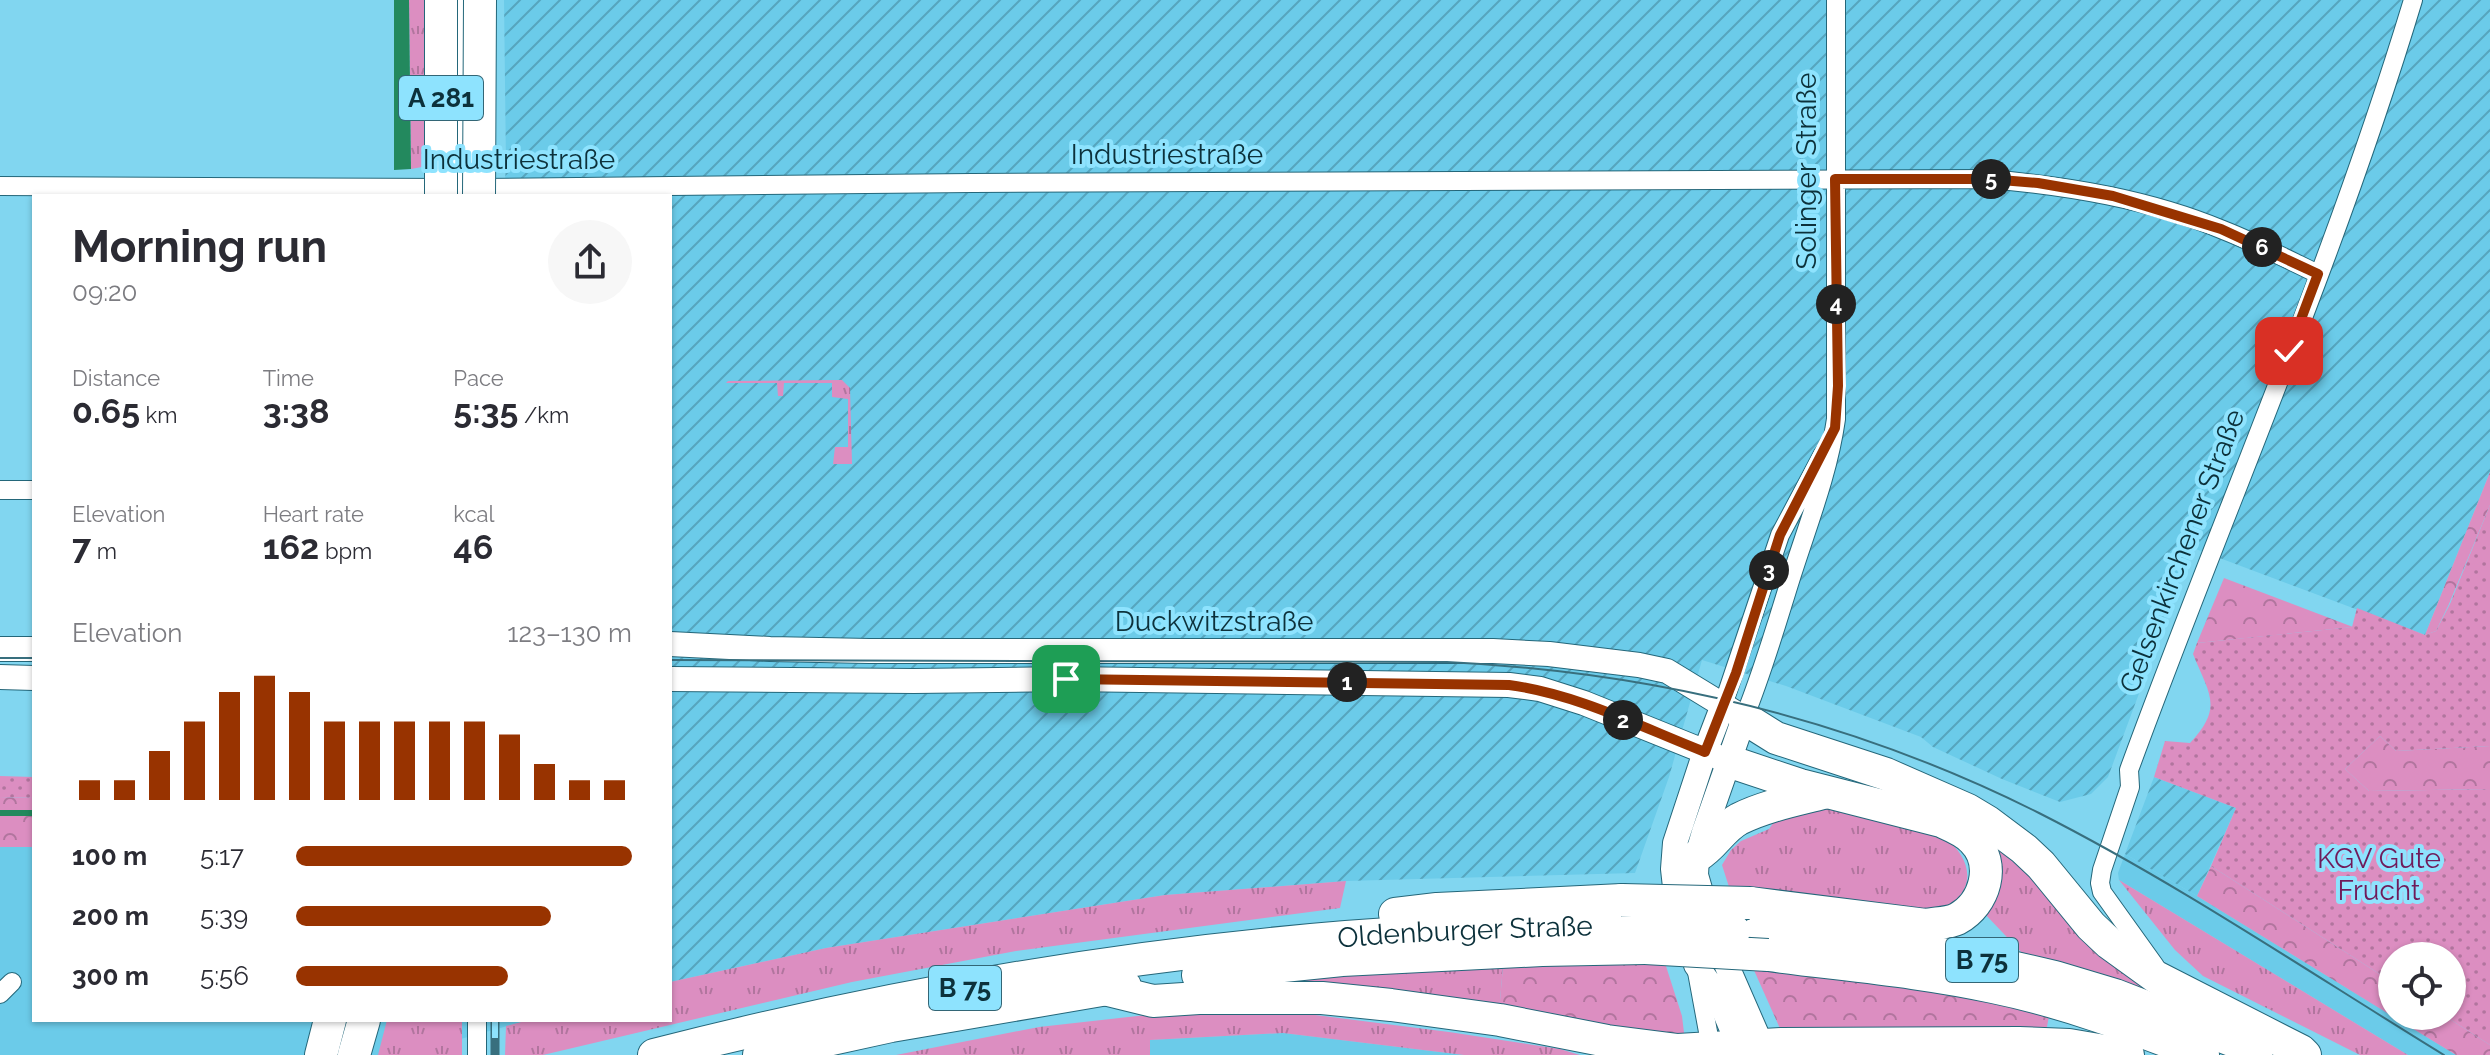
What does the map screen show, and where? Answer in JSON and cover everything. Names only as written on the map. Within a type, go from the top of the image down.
[{"type":"highway","name":"A 281","points":[[441,0],[460,194]]},
{"type":"highway","name":"A 281","points":[[460,194],[480,0]]},
{"type":"highway","points":[[1734,712],[1776,738],[1886,774],[1988,822],[2041,865],[2109,943],[2156,977],[2305,1055]]},
{"type":"highway","points":[[1634,924],[1758,930],[1926,925],[1956,920],[1976,904],[1988,870],[1975,841],[1961,830],[1941,821],[1764,775],[1716,756]]},
{"type":"highway","points":[[1697,856],[1738,819],[1826,792]]},
{"type":"highway","name":"B 75","points":[[654,1055],[794,1021],[952,990],[1031,976],[1280,943],[1339,920],[1437,909],[1634,924]]},
{"type":"highway","name":"Oldenburger Straße","points":[[759,1055],[891,1026],[1196,975],[1342,960],[1542,950],[1634,924],[1758,930],[1931,951],[2040,973],[2141,1004],[2268,1055]]},
{"type":"highway","name":"Oldenburger Straße","points":[[1758,930],[2098,1015],[2203,1055]]},
{"type":"highway","points":[[1104,989],[1153,1001],[1322,998],[1500,1020],[1607,1041],[1678,1050],[1818,1050],[2019,1043],[2069,1045],[2128,1055]]},
{"type":"highway","points":[[321,1055],[329,1022]]},
{"type":"highway","points":[[354,1055],[363,1022]]},
{"type":"main road","points":[[460,0],[460,194]]},
{"type":"main road","name":"Duckwitzstraße","points":[[672,644],[869,651],[1439,651],[1543,654],[1667,671],[1734,712]]},
{"type":"main road","points":[[0,649],[32,649]]},
{"type":"main road","points":[[0,677],[32,678]]},
{"type":"main road","name":"Duckwitzstraße","points":[[672,679],[1066,679],[1509,685],[1540,689],[1584,703],[1716,756]]},
{"type":"main road","name":"Solinger Straße","points":[[1716,756],[1734,712]]},
{"type":"main road","points":[[1716,756],[1696,875],[1713,934],[1737,1050]]},
{"type":"main road","points":[[1716,756],[1675,843],[1673,869],[1676,896],[1696,965],[1717,994],[1737,1050]]},
{"type":"street","name":"Solinger Straße","points":[[1734,712],[1759,681],[1826,471],[1836,419],[1836,0]]},
{"type":"street","name":"Gelsenkirchener Straße","points":[[2156,977],[2154,964],[2102,892],[2100,883],[2105,859],[2130,787],[2129,770],[2318,274],[2395,61],[2413,0]]},
{"type":"street","name":"Industriestraße","points":[[0,186],[460,194],[1989,179],[2038,183],[2113,196],[2221,229],[2318,274]]},
{"type":"street","points":[[0,490],[32,490]]},
{"type":"street","points":[[1500,1020],[1527,1037],[1601,1055]]},
{"type":"street","points":[[477,1022],[477,1055]]},
{"type":"shaded area","points":[[394,0],[409,0],[411,169],[394,170]]},
{"type":"shaded area","points":[[504,0],[2490,0],[2490,472],[2425,635],[2193,548],[2108,777],[2091,794],[2060,802],[1933,747],[1921,737],[1786,686],[1702,660],[1669,777],[1635,873],[1346,881],[1165,895],[826,948],[672,982],[672,194],[504,194]]},
{"type":"shaded area","points":[[2154,777],[2236,808],[2197,896],[2125,854]]},
{"type":"shaded area","points":[[0,846],[32,847],[32,1022],[522,1022],[403,1055],[0,1055]]},
{"type":"shaded area","points":[[2125,854],[2378,1007],[2378,1030],[2415,1030],[2456,1055],[2408,1055],[2119,880],[2118,873]]},
{"type":"shaded area","points":[[1283,1033],[1464,1055],[1150,1055],[1149,1040]]},
{"type":"green space","points":[[409,0],[426,0],[427,156],[422,167],[411,169]]},
{"type":"green space","points":[[842,380],[850,388],[852,464],[833,464],[835,447],[848,447],[848,399],[832,397],[832,383],[784,383],[783,396],[778,396],[777,383],[726,383],[728,381]]},
{"type":"green space","points":[[2490,472],[2490,505],[2436,631],[2425,635]]},
{"type":"green space","name":"KGV Gute Frucht","points":[[2490,505],[2490,746],[2396,751],[2380,736],[2345,769],[2369,791],[2490,789],[2490,1045],[2466,1030],[2466,942],[2378,942],[2378,973],[2211,866],[2236,808],[2154,777],[2165,741],[2190,743],[2207,720],[2210,700],[2193,654],[2197,643],[2352,627],[2357,608],[2425,635],[2436,631]]},
{"type":"green space","points":[[2224,578],[2353,627],[2197,643]]},
{"type":"green space","points":[[2380,736],[2396,751],[2490,746],[2490,789],[2369,791],[2345,769]]},
{"type":"green space","points":[[0,776],[32,777],[32,798],[0,797]]},
{"type":"green space","points":[[0,797],[32,798],[32,847],[0,847]]},
{"type":"green space","points":[[1842,807],[1946,839],[1959,851],[1966,867],[1963,891],[1946,908],[1922,910],[1729,887],[1722,865],[1741,841],[1769,829],[1774,822],[1795,811]]},
{"type":"green space","points":[[2003,845],[2146,983],[2144,992],[2023,954],[1984,913],[1992,847]]},
{"type":"green space","points":[[2211,866],[2378,973],[2378,1007],[2197,896]]},
{"type":"green space","points":[[2119,880],[2408,1055],[2360,1055],[2203,976],[2175,950]]},
{"type":"green space","points":[[1346,881],[1340,908],[1016,951],[852,982],[543,1055],[505,1055],[506,1026],[521,1022],[672,1022],[672,982],[826,948],[1165,895]]},
{"type":"green space","points":[[1665,963],[1682,1016],[1685,1041],[1499,1012],[1503,966]]},
{"type":"green space","points":[[1503,966],[1499,1012],[1306,987],[1305,978]]},
{"type":"green space","points":[[1753,968],[1870,979],[1975,998],[2049,1016],[2046,1032],[1782,1033]]},
{"type":"green space","points":[[1284,1011],[1449,1032],[1560,1049],[1580,1055],[1464,1055],[1283,1033],[1150,1040],[1150,1055],[896,1055],[1039,1027],[1173,1012]]},
{"type":"green space","points":[[386,1022],[462,1022],[462,1055],[378,1055]]},
{"type":"green space","points":[[2415,1030],[2466,1030],[2490,1045],[2490,1055],[2456,1055]]},
{"type":"waterway","points":[[0,813],[32,813]]},
{"type":"tram line","points":[[488,0],[490,194]]},
{"type":"tram line","points":[[0,658],[32,658]]},
{"type":"tram line","points":[[672,660],[1447,662],[1525,668],[1677,689],[1751,706],[1897,751],[2039,813],[2193,899],[2444,1055]]},
{"type":"railway","points":[[495,1022],[495,1055]]},
{"type":"route","points":[[1066,679],[1509,685],[1540,689],[1584,703],[1705,752],[1736,673],[1780,535],[1835,428],[1838,386],[1835,179],[1989,179],[2038,183],[2113,196],[2221,229],[2318,274],[2289,351]]}]
